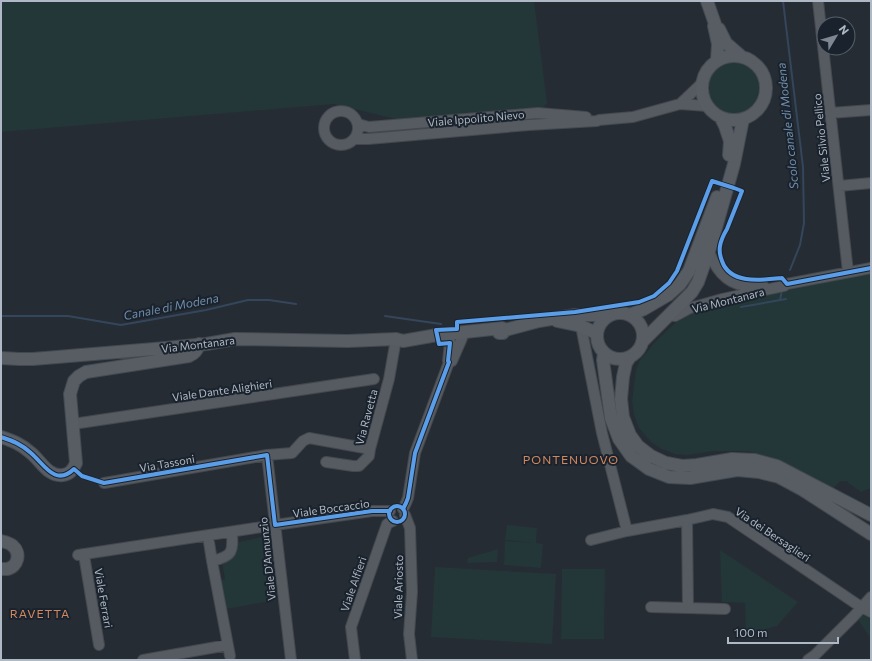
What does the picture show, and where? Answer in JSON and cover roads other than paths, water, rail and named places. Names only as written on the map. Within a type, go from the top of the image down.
[{"type":"main road","points":[[707,1],[715,24],[717,25],[726,43],[742,57],[751,61],[759,68],[764,77],[766,88],[760,107],[752,115],[743,119],[732,120],[721,118],[713,113],[703,99],[701,84],[704,75],[709,66],[717,60],[733,56],[742,57]]},
{"type":"main road","points":[[715,24],[714,26],[718,44],[717,60]]},
{"type":"main road","points":[[630,315],[644,309],[668,295],[680,284],[689,271],[726,173],[730,141],[721,118]]},
{"type":"main road","points":[[743,119],[734,164],[709,251],[698,282],[692,292],[642,342],[637,351],[626,363],[621,399],[623,417],[630,435],[638,446],[651,456],[666,463],[682,466],[732,459],[755,460],[778,466],[871,515]]},
{"type":"main road","points":[[630,357],[616,359],[609,357],[604,353],[598,344],[596,333],[602,320],[608,315],[615,313],[623,312],[630,315],[641,326],[643,332],[642,342]]},
{"type":"main road","name":"Via Montanara","points":[[1,358],[33,359],[142,350],[241,338],[348,341],[396,339],[402,346],[502,328],[505,330],[539,321],[575,315],[608,315]]},
{"type":"main road","name":"Via Montanara","points":[[548,320],[574,324],[596,333]]},
{"type":"main road","points":[[1,437],[18,443],[32,453],[53,474],[68,474],[74,469],[76,463],[70,394],[74,381],[79,376],[86,372],[96,370],[189,356],[197,351],[199,344]]},
{"type":"main road","points":[[604,353],[603,360],[611,418],[619,439],[631,456],[649,469],[669,477],[690,478],[736,470],[759,472],[780,477],[871,534]]},
{"type":"main road","points":[[1,541],[13,546],[18,555],[16,562],[11,567],[1,569]]},
{"type":"street","name":"Viale Silvio Pellico","points":[[818,1],[848,272]]},
{"type":"street","name":"Viale Ippolito Nievo","points":[[680,104],[701,84]]},
{"type":"street","name":"Viale Ippolito Nievo","points":[[354,139],[368,140],[529,125],[597,121],[633,117],[680,104],[707,106]]},
{"type":"street","points":[[830,113],[871,110]]},
{"type":"street","points":[[341,111],[353,116],[358,124],[358,132],[354,139],[349,143],[335,143],[330,140],[326,133],[325,125],[328,119],[332,115],[341,111]]},
{"type":"street","name":"Viale Ippolito Nievo","points":[[358,124],[369,127],[538,113],[597,118],[599,120]]},
{"type":"street","points":[[839,186],[871,183]]},
{"type":"street","name":"Via Montanara","points":[[709,251],[718,270],[723,276],[734,283],[748,286],[783,282],[786,284]]},
{"type":"street","name":"Via Montanara","points":[[669,315],[675,316],[690,308],[706,303],[784,286],[786,284],[871,268]]},
{"type":"street","points":[[581,326],[602,433],[627,531]]},
{"type":"street","points":[[391,516],[396,522],[400,522],[404,519],[415,453],[448,362],[454,337]]},
{"type":"street","name":"Via Ravetta","points":[[326,462],[359,466],[369,456],[389,379],[396,339]]},
{"type":"street","name":"Viale Dante Alighieri","points":[[73,424],[374,379]]},
{"type":"street","name":"Via Tassoni","points":[[104,483],[267,455],[292,453],[303,441],[309,438],[370,449]]},
{"type":"street","name":"Viale D'Annunzio","points":[[267,455],[291,660]]},
{"type":"street","name":"Viale Boccaccio","points":[[81,555],[372,511],[391,516]]},
{"type":"street","name":"Viale Ariosto","points":[[404,512],[410,528],[412,592],[409,634],[412,660]]},
{"type":"street","name":"Via dei Bersaglieri","points":[[591,540],[627,531],[713,514],[728,517],[861,607],[871,612]]},
{"type":"street","name":"Viale Alfieri","points":[[355,660],[351,627],[391,516]]},
{"type":"street","points":[[687,520],[688,608]]},
{"type":"street","points":[[212,561],[226,557],[231,552],[233,545],[232,532]]},
{"type":"street","points":[[208,536],[230,656]]},
{"type":"street","name":"Viale Ferrari","points":[[81,555],[99,645]]},
{"type":"street","points":[[808,660],[815,655],[850,620],[871,597]]},
{"type":"street","points":[[651,607],[725,609]]},
{"type":"street","points":[[143,660],[228,645]]},
{"type":"waterway","name":"Scolo canale di Modena","points":[[783,1],[803,167],[804,223],[800,245],[790,270]]},
{"type":"waterway","name":"Canale di Modena","points":[[780,300],[782,290]]},
{"type":"waterway","name":"Canale di Modena","points":[[741,307],[786,299]]},
{"type":"waterway","name":"Canale di Modena","points":[[1,316],[68,316],[121,325],[206,310],[248,300],[269,300],[296,304]]},
{"type":"waterway","name":"Canale di Modena","points":[[385,316],[441,324]]},
{"type":"district","name":"PONTENUOVO","points":[[571,459]]},
{"type":"district","name":"RAVETTA","points":[[40,613]]}]
